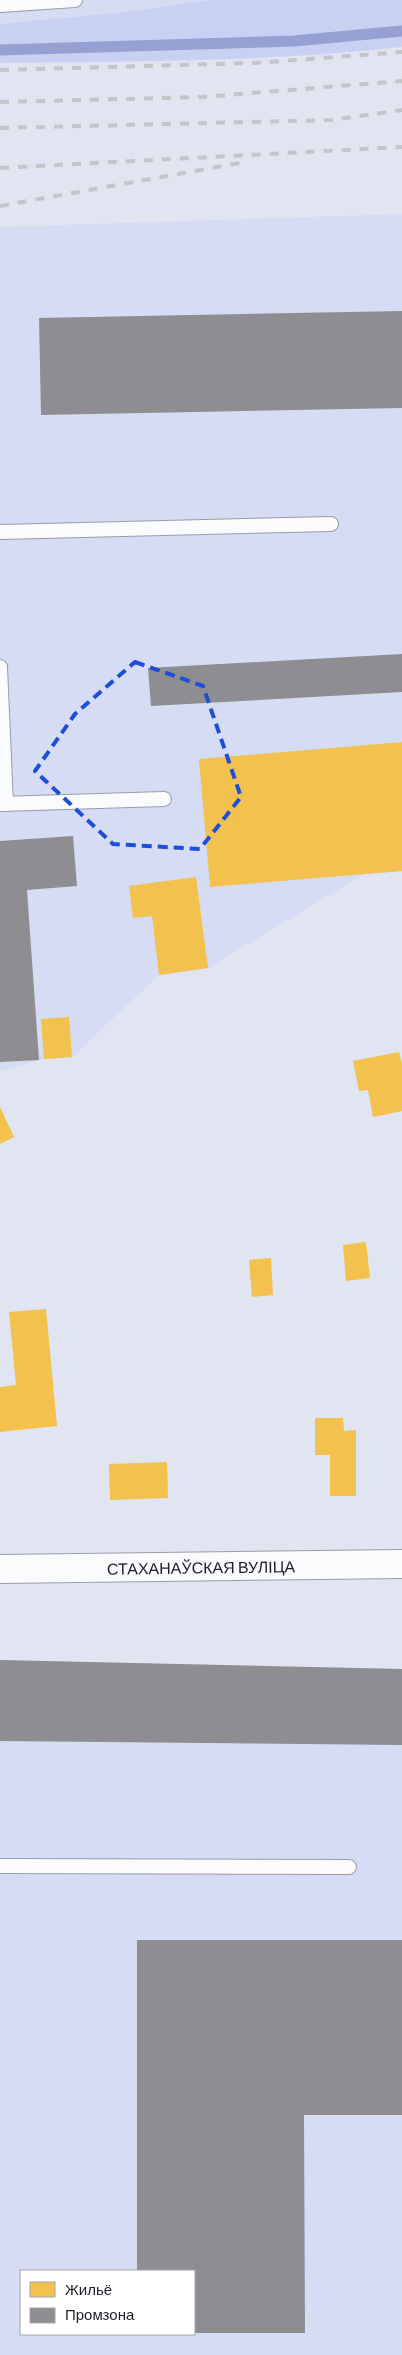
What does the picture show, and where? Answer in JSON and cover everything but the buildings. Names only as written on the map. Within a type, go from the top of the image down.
[{"type":"street","name":"СТАХАНАЎСКАЯ ВУЛІЦА","points":[[0,1568],[402,1564]]},
{"type":"lane","points":[[0,5],[75,0]]},
{"type":"lane","points":[[0,532],[331,524]]},
{"type":"lane","points":[[0,667],[3,804],[164,799]]},
{"type":"lane","points":[[0,1866],[349,1867]]},
{"type":"highlighted area","points":[[135,662],[203,686],[241,797],[200,849],[113,844],[35,771],[75,714]]},
{"type":"shaded area","points":[[0,0],[382,0],[0,24]]},
{"type":"shaded area","points":[[210,0],[402,0],[402,47],[302,56],[252,58],[0,63],[0,24],[127,12]]},
{"type":"shaded area","points":[[402,214],[402,871],[364,874],[208,968],[159,975],[72,1057],[44,1059],[0,1071],[0,227]]},
{"type":"shaded area","points":[[0,1660],[402,1669],[402,2355],[0,2355]]},
{"type":"waterway","points":[[0,50],[294,41],[402,31]]},
{"type":"railway","points":[[0,70],[255,63],[402,52]]},
{"type":"railway","points":[[0,102],[202,97],[402,81]]},
{"type":"railway","points":[[0,128],[331,120],[402,110]]},
{"type":"railway","points":[[0,168],[402,147]]},
{"type":"railway","points":[[0,206],[245,162]]}]
